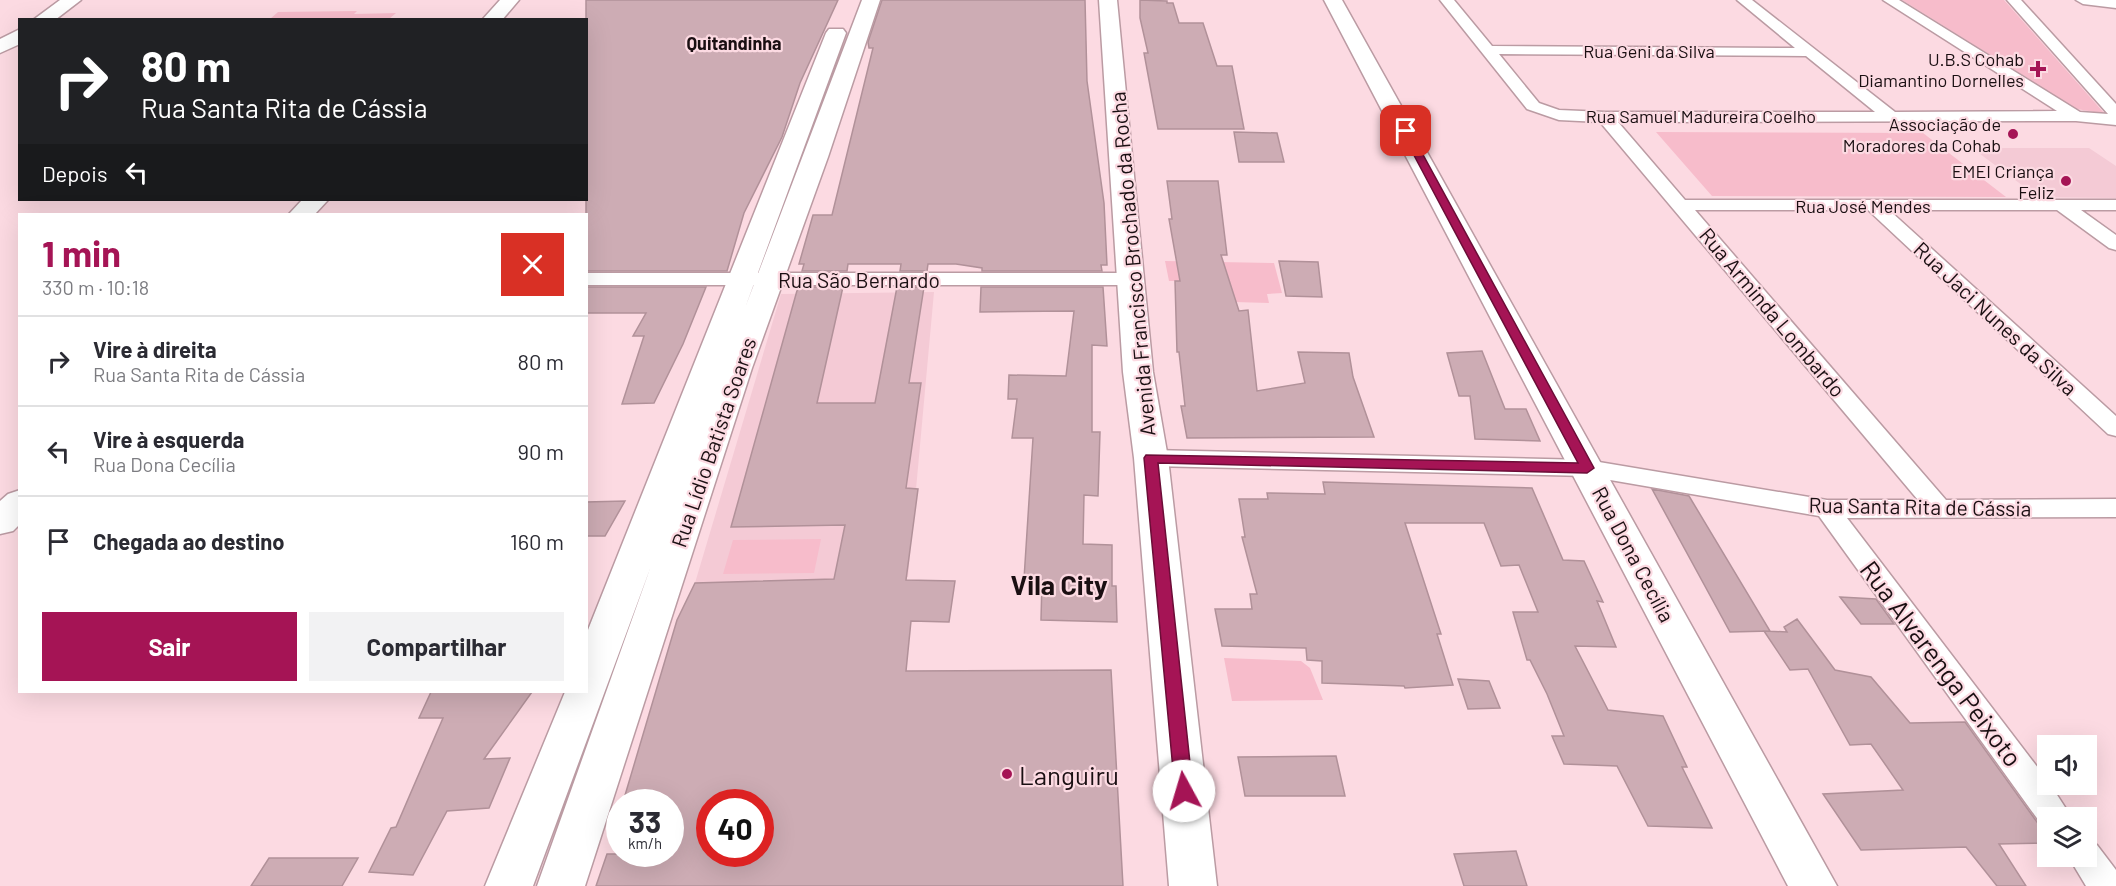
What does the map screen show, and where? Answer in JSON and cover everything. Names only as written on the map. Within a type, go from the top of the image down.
[{"type":"street","points":[[45,18],[72,0]]},
{"type":"street","points":[[493,18],[510,0]]},
{"type":"street","name":"Rua Lídio Batista Soares","points":[[588,685],[616,609],[756,280],[832,75],[849,0]]},
{"type":"street","name":"Rua Lídio Batista Soares","points":[[832,75],[871,0]]},
{"type":"street","name":"Avenida Francisco Brochado da Rocha","points":[[1108,0],[1138,372],[1151,458],[1193,886]]},
{"type":"street","name":"Rua Dona Cecília","points":[[1333,0],[1813,886]]},
{"type":"street","name":"Rua Samuel Madureira Coelho","points":[[1447,0],[1533,106],[1541,112],[1605,117],[2076,116],[2116,120]]},
{"type":"street","points":[[1744,0],[1892,117]]},
{"type":"street","points":[[1890,0],[2076,116]]},
{"type":"street","points":[[2014,0],[2116,114]]},
{"type":"street","points":[[2083,0],[2116,4]]},
{"type":"street","points":[[0,47],[18,35]]},
{"type":"street","name":"Rua Geni da Silva","points":[[1489,50],[1810,52]]},
{"type":"street","name":"Rua Arminda Lombardo","points":[[1605,117],[1939,508]]},
{"type":"street","points":[[302,213],[315,201]]},
{"type":"street","name":"Rua José Mendes","points":[[1682,205],[1875,207],[2116,205]]},
{"type":"street","points":[[2061,205],[2116,244]]},
{"type":"street","name":"Rua Jaci Nunes da Silva","points":[[1875,207],[2116,429]]},
{"type":"street","name":"Rua São Bernardo","points":[[588,279],[1131,279]]},
{"type":"street","name":"Rua Lídio Batista Soares","points":[[561,886],[737,368],[756,280]]},
{"type":"street","name":"Rua Santa Rita de Cássia","points":[[1151,458],[1587,468],[1827,509],[2106,508]]},
{"type":"street","points":[[0,522],[18,504]]},
{"type":"street","points":[[2106,508],[2116,529]]},
{"type":"street","name":"Rua Alvarenga Peixoto","points":[[1827,509],[2048,807]]},
{"type":"street","points":[[616,609],[656,608]]},
{"type":"street","name":"Rua Lídio Batista Soares","points":[[509,886],[585,693]]},
{"type":"street","points":[[531,830],[580,831]]},
{"type":"street","points":[[2093,867],[2107,886]]},
{"type":"shaded area","points":[[1902,0],[2004,0],[2105,114],[2077,109]]},
{"type":"shaded area","points":[[278,12],[396,13],[390,18],[271,18]]},
{"type":"shaded area","points":[[1656,132],[1923,133],[2006,197],[1712,196]]},
{"type":"shaded area","name":"EMEI Criança Feliz","points":[[1972,148],[2089,148],[2116,166],[2116,198],[2038,197]]},
{"type":"shaded area","points":[[1165,261],[1274,263],[1282,293],[1267,294],[1269,303],[1234,302],[1227,272],[1197,281],[1169,281]]},
{"type":"shaded area","points":[[934,292],[908,577],[695,583],[781,294]]},
{"type":"shaded area","points":[[821,539],[814,573],[723,574],[733,540]]},
{"type":"shaded area","points":[[1224,658],[1301,661],[1310,668],[1323,700],[1232,701]]},
{"type":"building","points":[[586,0],[838,0],[800,83],[782,137],[744,213],[727,271],[588,271],[586,201],[588,201],[588,18],[586,18]]},
{"type":"building","points":[[882,0],[1085,0],[1087,81],[1104,203],[1107,265],[1101,265],[1102,271],[982,271],[982,268],[956,264],[928,264],[927,271],[900,271],[901,264],[848,264],[847,271],[802,271],[804,264],[799,264],[813,215],[832,215],[873,48],[869,48],[868,42]]},
{"type":"building","points":[[1140,0],[1173,3],[1179,23],[1203,23],[1217,66],[1232,66],[1244,129],[1158,129],[1144,53],[1148,53],[1140,18]]},
{"type":"building","points":[[1234,132],[1277,133],[1284,162],[1239,162]]},
{"type":"building","points":[[1167,181],[1218,181],[1227,255],[1221,255],[1239,311],[1248,310],[1257,391],[1305,383],[1298,352],[1349,353],[1353,377],[1374,437],[1187,438],[1181,406],[1185,406],[1179,352],[1177,352],[1175,281],[1180,281],[1169,219],[1172,219]]},
{"type":"building","points":[[1279,261],[1318,262],[1322,297],[1286,296]]},
{"type":"building","points":[[588,287],[706,287],[683,344],[654,403],[622,404],[644,336],[633,336],[646,313],[588,313]]},
{"type":"building","points":[[798,287],[843,287],[817,403],[875,403],[897,287],[924,287],[909,383],[921,383],[906,488],[918,489],[906,580],[955,581],[949,622],[911,621],[906,671],[1111,670],[1123,886],[596,886],[606,857],[606,867],[684,867],[684,789],[627,789],[677,620],[695,583],[834,579],[845,525],[731,527]]},
{"type":"building","points":[[981,287],[1103,287],[1107,346],[1092,345],[1092,432],[1100,432],[1098,496],[1084,495],[1083,544],[1112,545],[1112,586],[1116,586],[1117,622],[1041,620],[1042,580],[1024,579],[1033,438],[1012,438],[1017,399],[1008,399],[1009,375],[1066,376],[1074,311],[980,312]]},
{"type":"building","points":[[1482,351],[1505,409],[1526,409],[1540,441],[1475,439],[1470,396],[1459,396],[1447,353]]},
{"type":"building","points":[[1323,482],[1532,488],[1563,560],[1584,561],[1603,602],[1597,601],[1616,647],[1575,646],[1608,710],[1663,716],[1687,767],[1682,767],[1712,828],[1648,826],[1617,766],[1564,764],[1552,736],[1564,736],[1547,694],[1530,660],[1527,660],[1513,612],[1538,612],[1519,565],[1501,566],[1484,523],[1405,523],[1441,634],[1437,634],[1453,685],[1405,688],[1404,686],[1322,683],[1322,661],[1307,660],[1306,648],[1222,646],[1215,609],[1252,609],[1250,594],[1257,594],[1242,537],[1245,537],[1239,499],[1268,499],[1267,493],[1325,494]]},
{"type":"building","points":[[1652,489],[1689,496],[1770,631],[1730,632]]},
{"type":"building","points":[[625,501],[605,536],[588,536],[588,502]]},
{"type":"building","points":[[1840,597],[1876,599],[1894,624],[1861,624]]},
{"type":"building","points":[[1797,619],[1835,670],[1871,677],[1910,723],[1965,722],[2037,822],[2037,843],[1999,844],[2026,886],[1997,886],[1966,847],[1861,850],[1823,794],[1903,790],[1871,744],[1850,745],[1808,669],[1790,670],[1764,631],[1787,632],[1784,627]]},
{"type":"building","points":[[1458,679],[1489,681],[1500,708],[1468,709]]},
{"type":"building","points":[[431,693],[531,693],[484,759],[510,758],[489,808],[447,811],[413,875],[369,872],[391,828],[396,827],[443,718],[419,718]]},
{"type":"building","points":[[1336,756],[1345,796],[1245,796],[1238,757]]},
{"type":"building","points":[[1516,851],[1527,886],[1464,886],[1454,854]]},
{"type":"building","points":[[269,858],[358,858],[342,886],[251,886]]},
{"type":"place","name":"U.B.S Cohab Diamantino Dornelles","points":[[2038,69]]},
{"type":"place","name":"Associação de Moradores da Cohab","points":[[2013,134]]},
{"type":"place","name":"EMEI Criança Feliz","points":[[2066,181]]},
{"type":"place","name":"Languiru","points":[[1007,774]]},
{"type":"district","name":"Quitandinha","points":[[734,43]]},
{"type":"district","name":"Vila City","points":[[1059,584]]},
{"type":"route","points":[[1184,791],[1151,458],[1587,468],[1406,131]]}]
